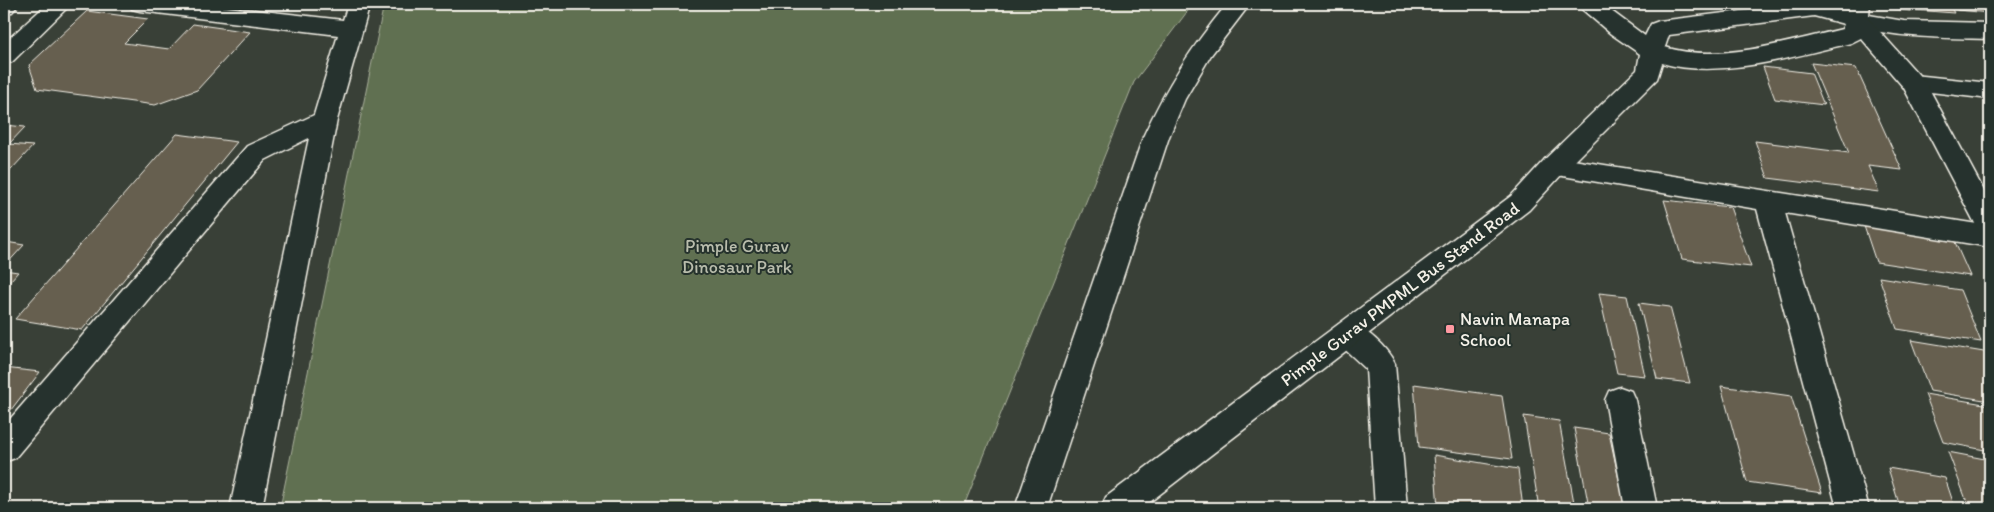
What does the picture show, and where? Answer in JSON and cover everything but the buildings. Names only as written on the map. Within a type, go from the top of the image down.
[{"type":"street","points":[[4,8],[8,4]]},
{"type":"street","points":[[4,56],[60,4]]},
{"type":"street","points":[[140,4],[352,29]]},
{"type":"street","points":[[246,508],[325,120],[359,4]]},
{"type":"street","points":[[1031,508],[1156,137],[1173,99],[1202,50],[1239,4]]},
{"type":"street","points":[[1587,4],[1652,52],[1694,62],[1765,53],[1851,35],[1858,12]]},
{"type":"street","points":[[1774,8],[1858,12],[1904,29],[1990,31]]},
{"type":"street","name":"Pimple Gurav PMPML Bus Stand Road","points":[[1117,508],[1520,203],[1554,166],[1649,74],[1652,52],[1659,30],[1727,22],[1774,8]]},
{"type":"street","points":[[1858,12],[1914,83],[1990,226]]},
{"type":"street","points":[[1914,83],[1990,91]]},
{"type":"street","points":[[4,448],[256,153],[325,120]]},
{"type":"street","points":[[1554,166],[1990,236]]},
{"type":"street","points":[[1768,199],[1853,508]]},
{"type":"street","points":[[1348,334],[1380,364],[1391,508]]},
{"type":"street","points":[[1620,400],[1641,508]]},
{"type":"green space","name":"Pimple Gurav Dinosaur Park","points":[[384,4],[1193,4],[1134,82],[963,508],[280,508]]},
{"type":"place","name":"Navin Manapa School","points":[[1450,329]]}]
